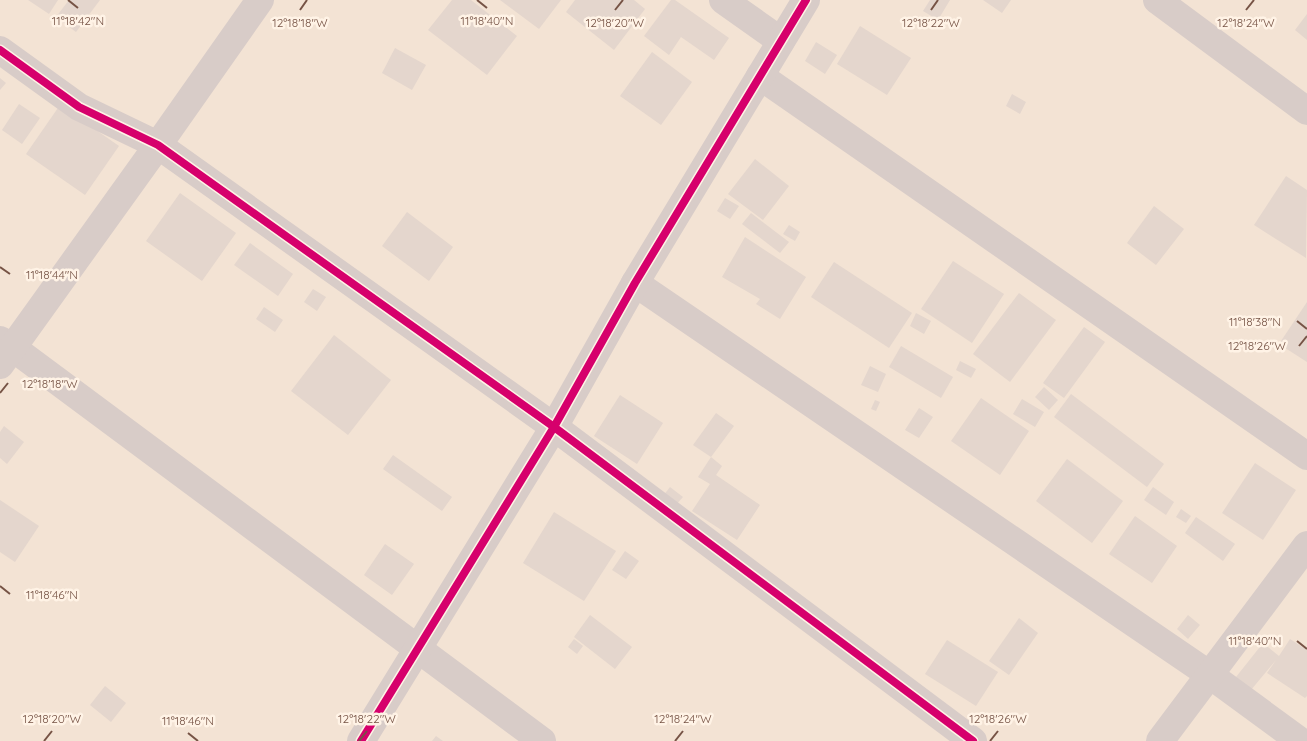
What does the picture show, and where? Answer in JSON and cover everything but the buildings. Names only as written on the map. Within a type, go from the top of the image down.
[{"type":"street","points":[[260,0],[158,145],[4,351],[419,648],[542,741]]},
{"type":"street","points":[[723,0],[781,41]]},
{"type":"street","points":[[361,741],[554,427],[635,283],[806,0]]},
{"type":"street","points":[[1157,0],[1307,111]]},
{"type":"street","points":[[0,50],[79,107],[158,145],[554,427],[973,741]]},
{"type":"street","points":[[760,76],[1307,456]]},
{"type":"street","points":[[635,283],[1210,675],[1300,741]]},
{"type":"street","points":[[1160,741],[1307,545]]},
{"type":"shaded area","points":[[0,0],[1307,0],[1307,741],[0,741]]},
{"type":"cycle path","points":[[361,741],[554,427],[635,283],[806,0]]},
{"type":"cycle path","points":[[0,50],[79,107],[158,145],[554,427],[973,741]]}]
